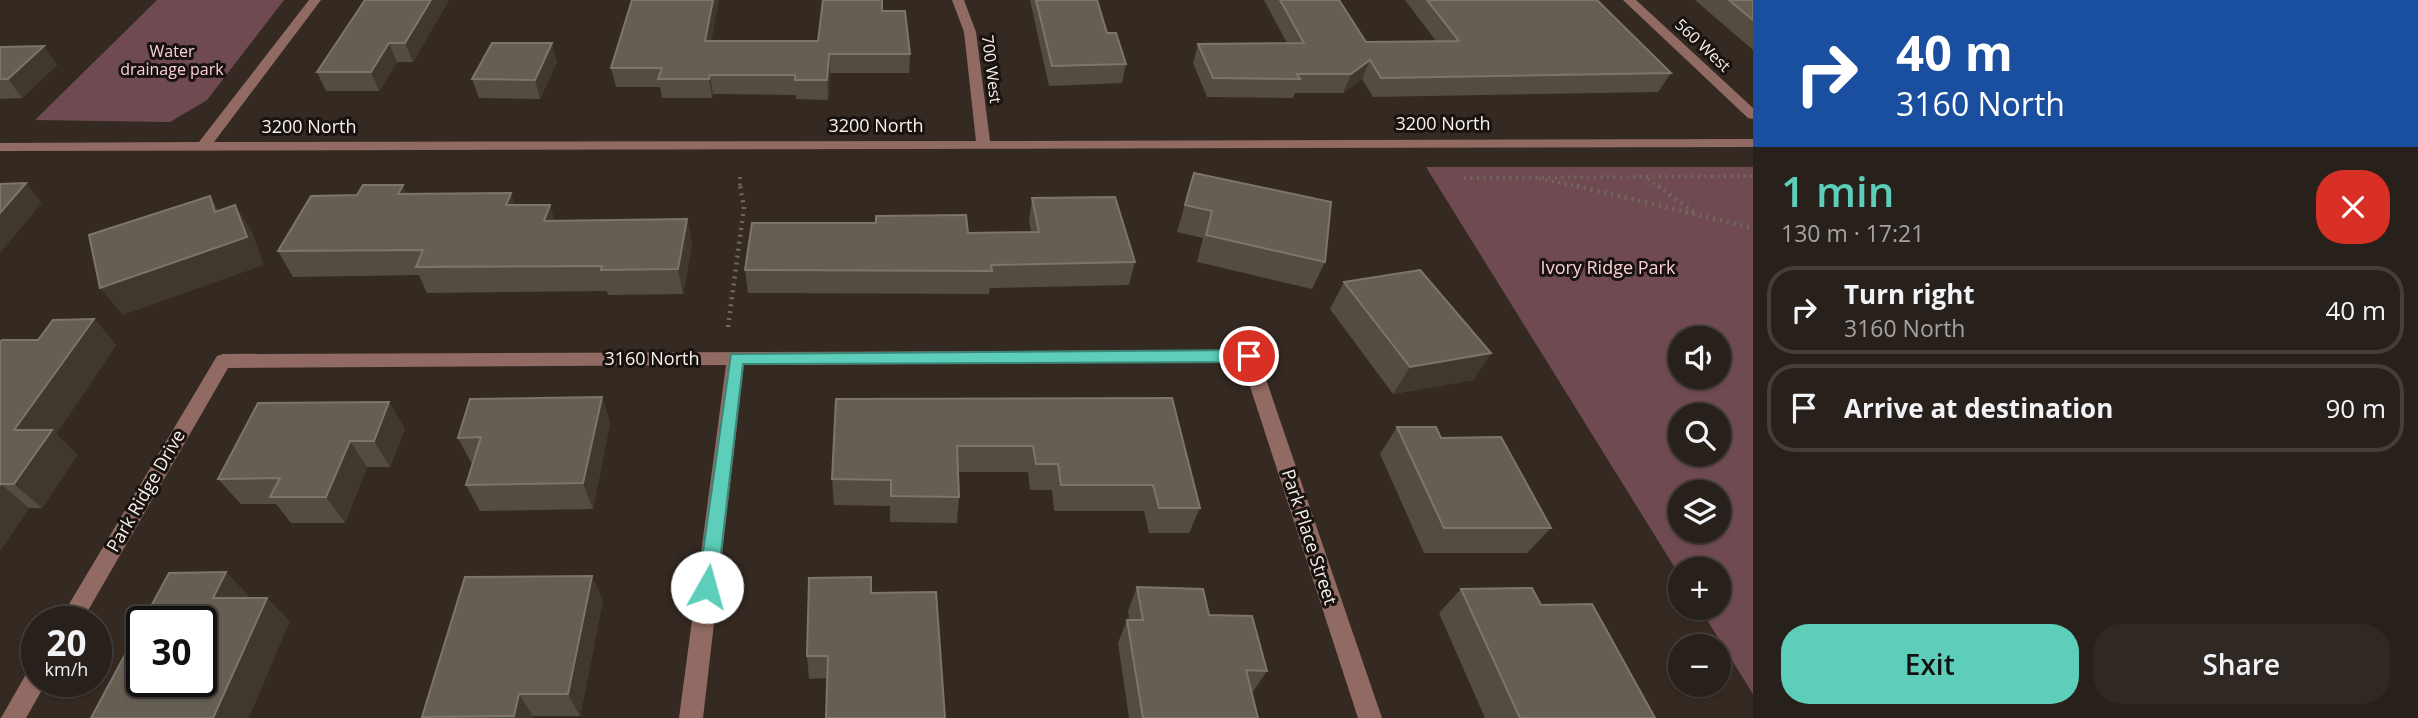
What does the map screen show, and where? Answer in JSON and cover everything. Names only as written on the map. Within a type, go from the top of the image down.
[{"type":"street","points":[[203,147],[315,0]]},
{"type":"street","name":"700 West","points":[[958,0],[970,32],[984,145]]},
{"type":"street","name":"560 West","points":[[1629,0],[1753,115]]},
{"type":"street","name":"3200 North","points":[[0,147],[1753,143]]},
{"type":"street","name":"3160 North","points":[[223,361],[1249,356]]},
{"type":"street","name":"Park Place Street","points":[[1249,356],[1370,718]]},
{"type":"street","points":[[691,718],[736,358]]},
{"type":"street","name":"Park Ridge Drive","points":[[79,606],[223,361]]},
{"type":"street","points":[[13,718],[25,697]]},
{"type":"path","points":[[1464,178],[1753,176]]},
{"type":"path","points":[[728,327],[744,207],[740,198],[740,177]]},
{"type":"path","points":[[1527,177],[1608,192],[1753,228]]},
{"type":"path","points":[[1646,177],[1698,215]]},
{"type":"green space","name":"Water drainage park","points":[[157,0],[284,0],[207,100],[170,122],[35,120]]},
{"type":"green space","name":"Ivory Ridge Park","points":[[1426,167],[1753,167],[1753,694],[1731,659],[1731,634],[1716,634],[1707,620],[1731,620],[1731,557],[1668,557]]},
{"type":"building","points":[[365,0],[431,0],[405,43],[389,43],[371,72],[317,72]]},
{"type":"building","points":[[632,0],[713,0],[705,41],[818,41],[823,0],[882,0],[882,11],[905,11],[910,54],[829,54],[827,80],[795,80],[795,75],[710,75],[709,79],[658,79],[662,68],[611,68]]},
{"type":"building","points":[[1036,0],[1097,0],[1107,33],[1116,33],[1126,64],[1052,66]]},
{"type":"building","points":[[1280,0],[1339,0],[1366,42],[1459,41],[1427,0],[1597,0],[1671,73],[1381,78],[1370,60],[1351,74],[1297,74],[1300,79],[1213,78],[1198,44],[1304,43]]},
{"type":"building","points":[[1729,0],[1753,0],[1753,20]]},
{"type":"building","points":[[492,43],[552,43],[535,80],[472,79]]},
{"type":"building","points":[[44,46],[8,79],[0,79],[0,47]]},
{"type":"building","points":[[1194,173],[1331,202],[1325,262],[1206,235],[1212,211],[1185,205]]},
{"type":"building","points":[[26,183],[0,213],[0,184]]},
{"type":"building","points":[[363,185],[403,185],[398,194],[511,193],[506,205],[550,205],[544,221],[687,219],[678,269],[601,270],[602,266],[416,267],[423,250],[278,251],[311,196],[357,195]]},
{"type":"building","points":[[210,196],[215,212],[235,205],[247,237],[100,288],[89,235]]},
{"type":"building","points":[[1115,197],[1135,262],[991,265],[992,271],[745,270],[752,223],[876,223],[876,216],[966,215],[968,233],[1039,232],[1032,198]]},
{"type":"building","points":[[1420,270],[1491,353],[1410,367],[1344,282]]},
{"type":"building","points":[[94,319],[14,430],[52,430],[14,484],[0,485],[0,342],[38,340],[53,320]]},
{"type":"building","points":[[602,397],[583,483],[466,485],[481,437],[458,438],[470,399]]},
{"type":"building","points":[[1172,398],[1200,508],[1159,508],[1153,485],[1061,485],[1058,464],[1036,464],[1033,446],[957,446],[959,497],[891,496],[891,480],[832,479],[836,399]]},
{"type":"building","points":[[389,402],[374,441],[350,441],[326,497],[270,497],[280,478],[218,479],[258,403]]},
{"type":"building","points":[[1397,427],[1436,427],[1441,438],[1501,437],[1551,528],[1444,528]]},
{"type":"building","points":[[226,572],[213,598],[267,598],[213,718],[91,718],[102,697],[112,697],[112,679],[126,653],[126,697],[217,697],[217,606],[151,606],[169,573]]},
{"type":"building","points":[[592,576],[568,694],[519,694],[514,716],[422,717],[465,577]]},
{"type":"building","points":[[871,577],[871,593],[936,592],[945,718],[826,718],[828,656],[807,656],[809,578]]},
{"type":"building","points":[[1137,587],[1203,589],[1209,615],[1252,616],[1267,671],[1246,670],[1258,718],[1143,718],[1127,620],[1143,620]]},
{"type":"building","points":[[1532,588],[1541,605],[1592,604],[1655,718],[1520,718],[1461,589]]},
{"type":"route","points":[[707,587],[736,358],[1249,356]]}]
